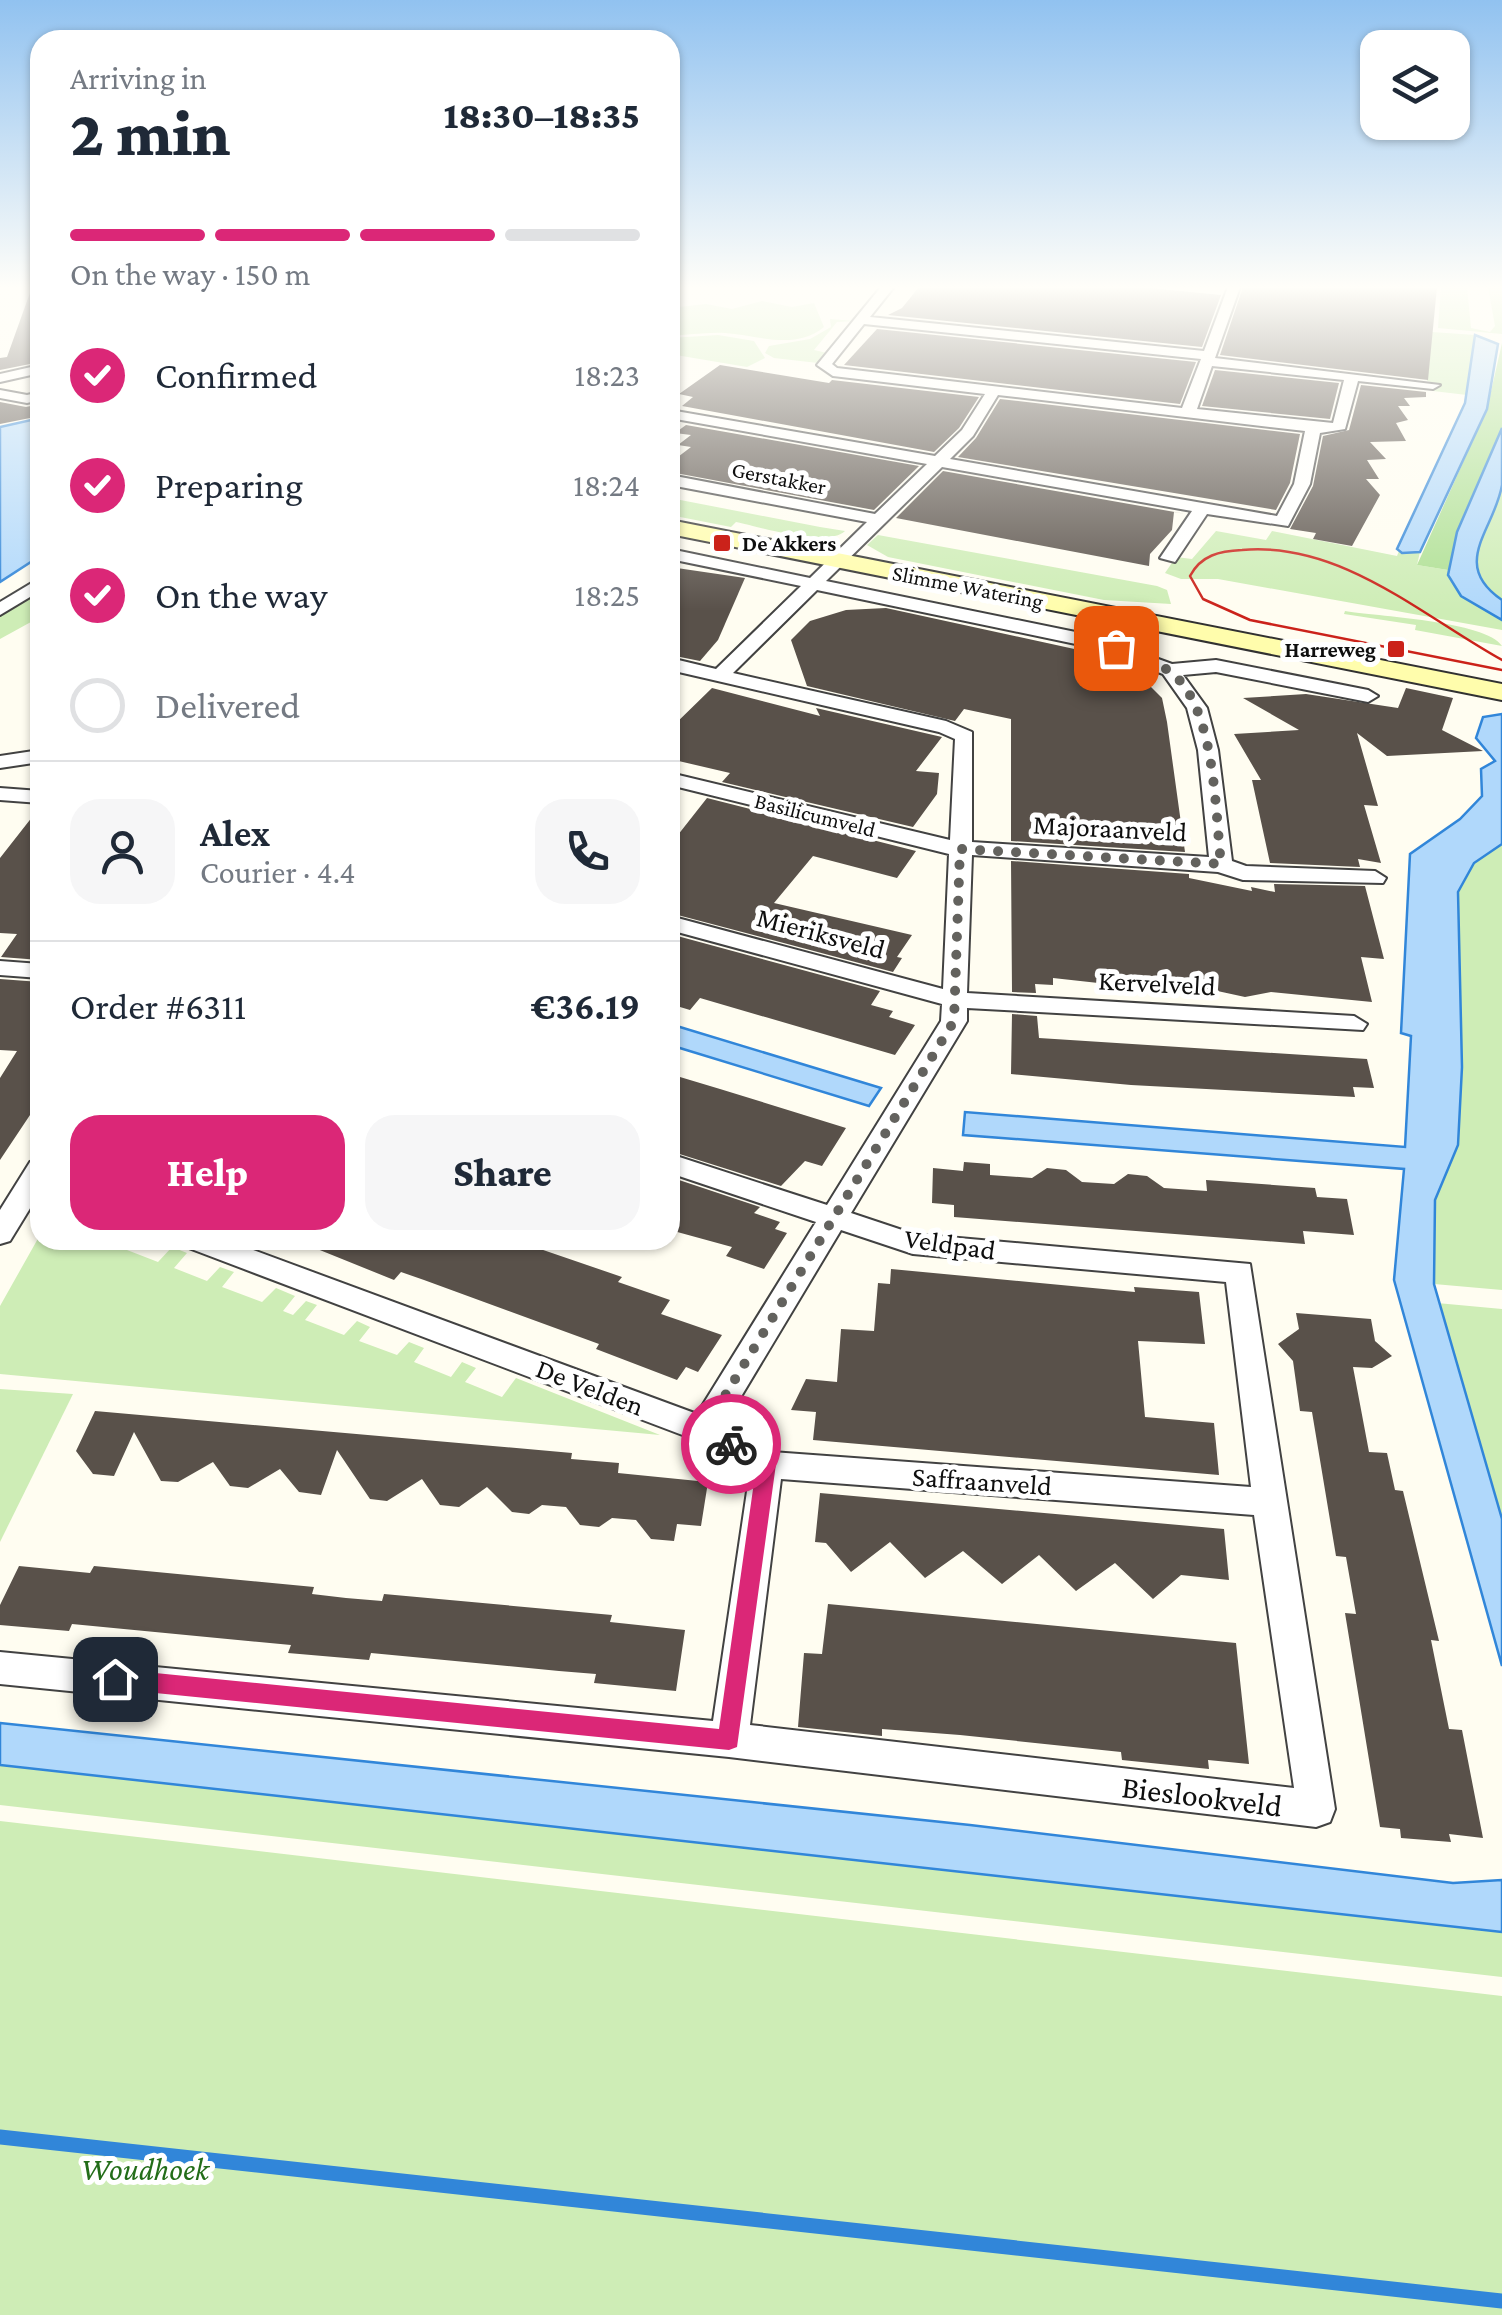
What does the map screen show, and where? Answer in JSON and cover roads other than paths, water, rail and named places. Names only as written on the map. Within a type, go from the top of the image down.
[{"type":"street","points":[[720,675],[968,434],[991,395]]},
{"type":"street","points":[[1050,395],[1313,428],[1340,426],[1347,395]]},
{"type":"street","points":[[1189,410],[1195,395]]},
{"type":"street","points":[[680,416],[1282,522],[1302,484],[1313,428]]},
{"type":"street","name":"Gerstakker","points":[[680,482],[880,520]]},
{"type":"street","points":[[1169,558],[1202,508]]},
{"type":"street","name":"Slimme Watering","points":[[680,520],[1502,692]]},
{"type":"street","name":"Slimme Watering","points":[[680,529],[1502,680]]},
{"type":"street","points":[[680,556],[1095,642],[1170,670],[1216,666],[1368,696]]},
{"type":"street","points":[[0,610],[30,590]]},
{"type":"street","points":[[680,666],[963,732],[954,1021],[837,1219],[704,1430]]},
{"type":"street","points":[[1170,670],[1198,708],[1208,750],[1221,864]]},
{"type":"street","points":[[0,762],[30,758]]},
{"type":"street","name":"Basilicumveld","points":[[680,781],[960,849]]},
{"type":"street","points":[[0,794],[30,796]]},
{"type":"street","name":"Majoraanveld","points":[[960,849],[1221,864],[1243,873],[1376,878]]},
{"type":"street","name":"Mieriksveld","points":[[680,926],[957,1000]]},
{"type":"street","points":[[0,968],[30,970]]},
{"type":"street","name":"Kervelveld","points":[[957,1000],[1354,1024]]},
{"type":"street","name":"Veldpad","points":[[680,1166],[913,1244],[1240,1272]]},
{"type":"street","points":[[0,1234],[30,1188]]},
{"type":"street","name":"De Velden","points":[[223,1250],[704,1430]]},
{"type":"street","name":"Bieslookveld","points":[[0,1668],[729,1740],[1316,1809],[1268,1502],[1240,1272]]},
{"type":"street","name":"Saffraanveld","points":[[704,1430],[766,1464],[1268,1502]]},
{"type":"street","points":[[729,1740],[766,1464]]},
{"type":"water","points":[[1466,395],[1489,395],[1487,409],[1420,552],[1402,553],[1397,549]]},
{"type":"water","points":[[30,420],[30,562],[0,582],[0,427]]},
{"type":"water","points":[[1502,428],[1502,485],[1477,559],[1486,587],[1502,600],[1502,620],[1461,596],[1448,575],[1457,532]]},
{"type":"water","points":[[1502,714],[1502,844],[1474,863],[1458,892],[1462,1067],[1458,1145],[1435,1200],[1434,1284],[1502,1519],[1502,1666],[1394,1280],[1404,1169],[963,1135],[965,1112],[1405,1147],[1411,1036],[1401,1033],[1410,854],[1460,819],[1482,796],[1481,769],[1495,761],[1476,738],[1483,717]]},
{"type":"water","points":[[680,1027],[881,1088],[869,1106],[680,1048]]},
{"type":"water","points":[[0,1723],[970,1825],[1453,1883],[1502,1880],[1502,1932],[0,1765]]},
{"type":"waterway","points":[[0,2137],[1502,2301]]},
{"type":"tram line","points":[[1502,660],[1378,585],[1313,557],[1278,550],[1226,552],[1205,559],[1190,576],[1203,599],[1250,620],[1502,670]]},
{"type":"place","name":"De Akkers","points":[[722,543]]},
{"type":"place","name":"Harreweg","points":[[1396,649]]},
{"type":"park label","name":"Woudhoek","points":[[145,2169]]}]
